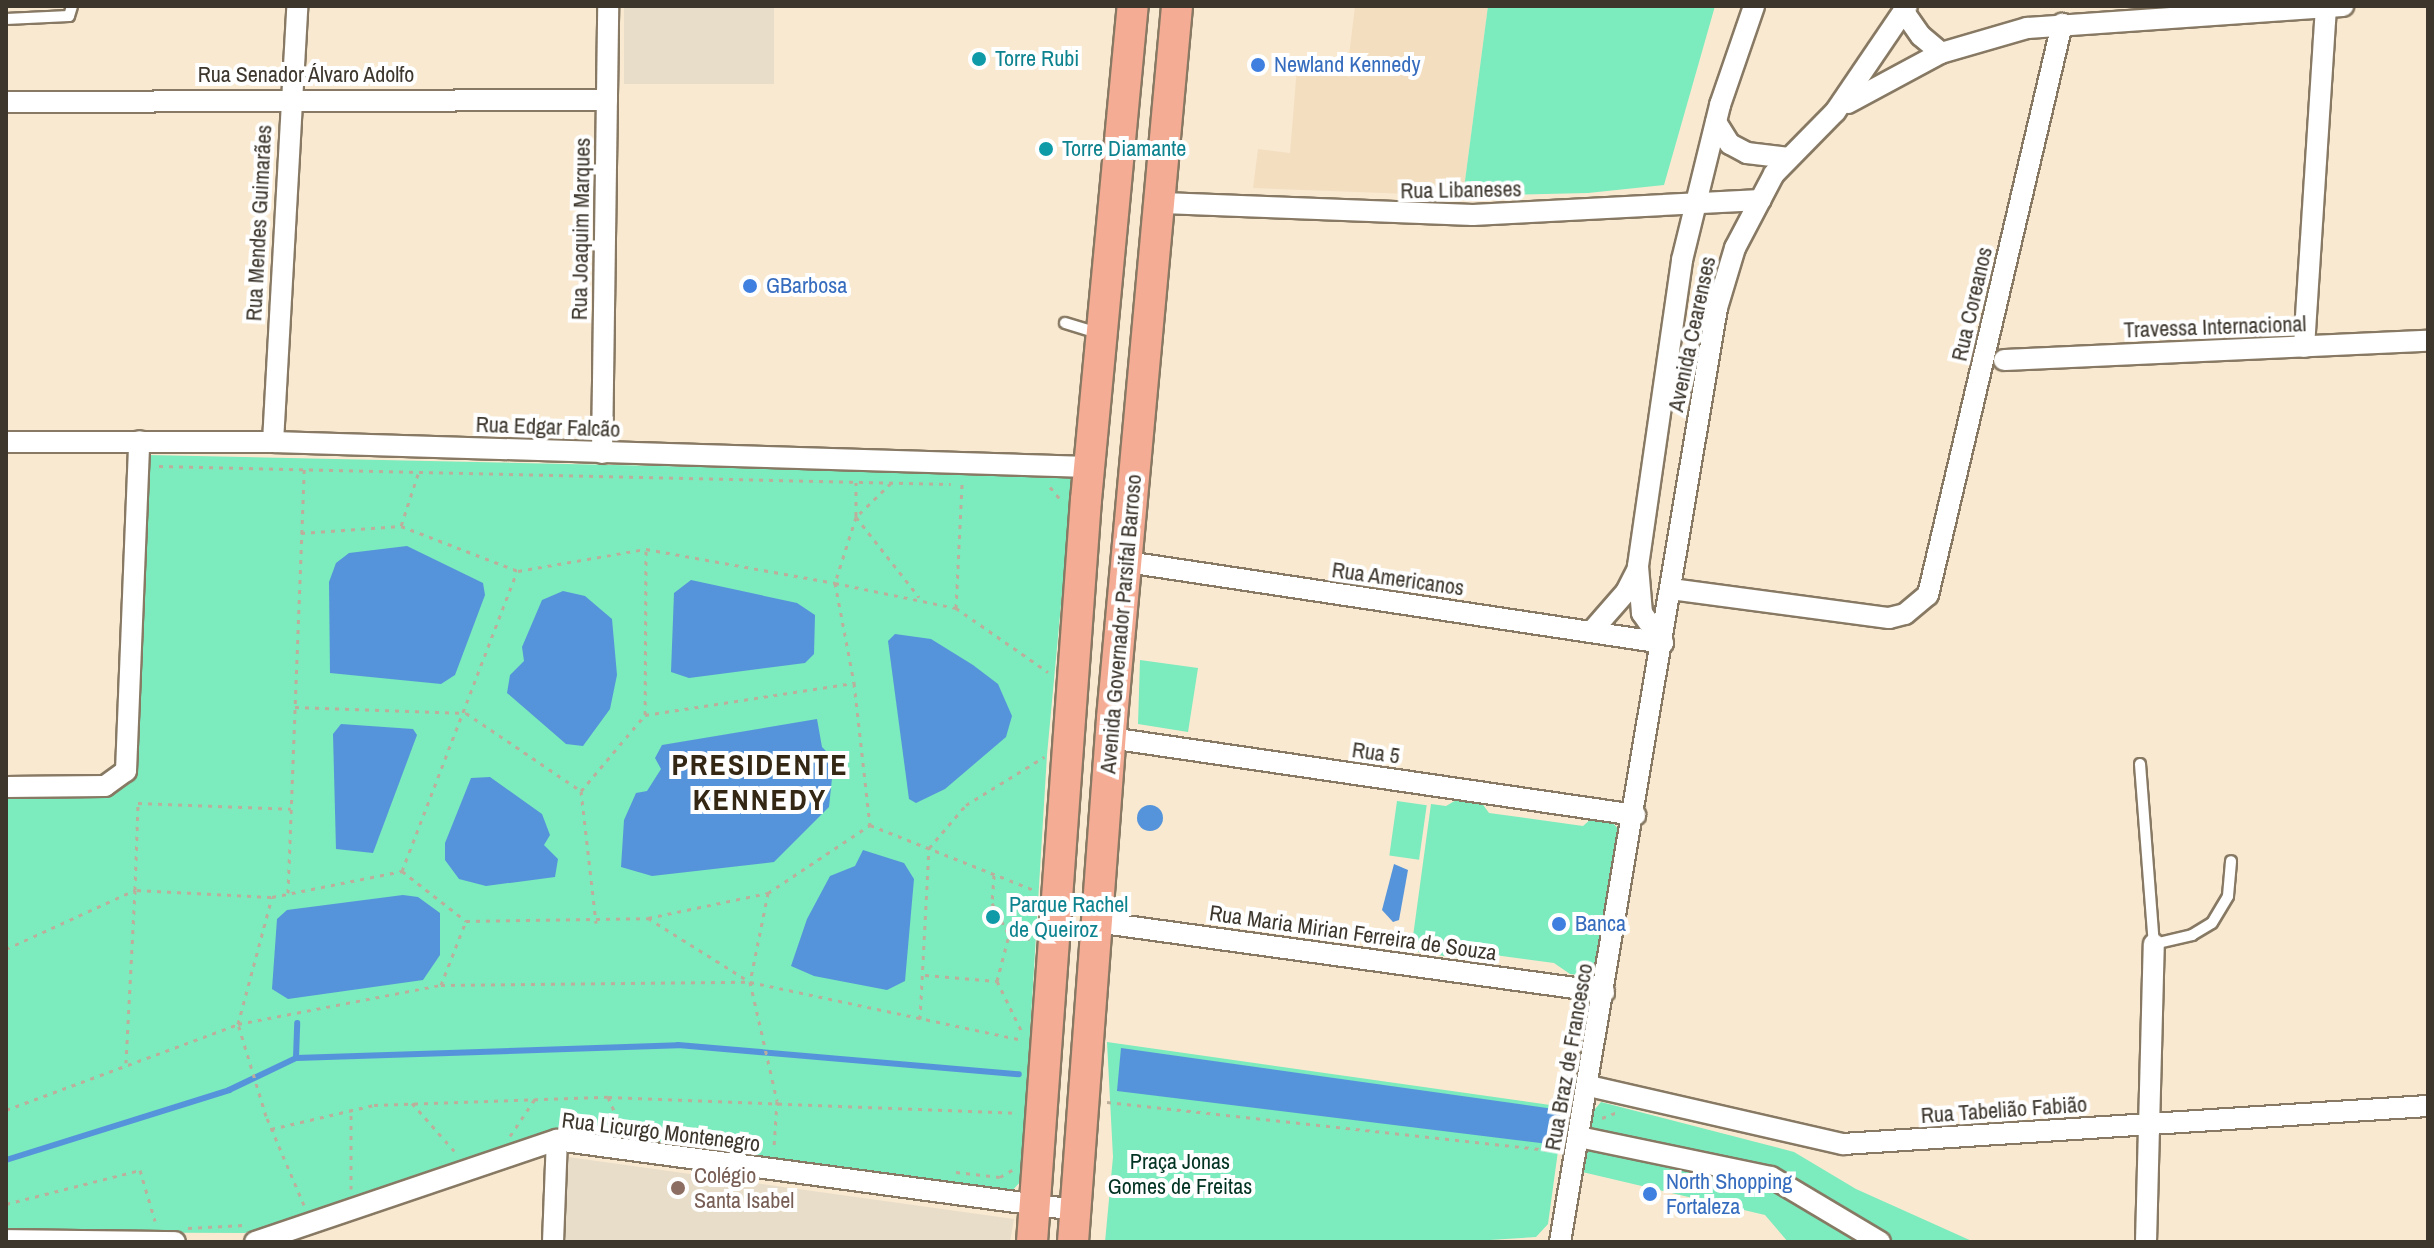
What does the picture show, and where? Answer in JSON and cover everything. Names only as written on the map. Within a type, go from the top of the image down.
[{"type":"main road","name":"Avenida Governador Parsifal Barroso","points":[[1032,1242],[1089,467],[1133,6]]},
{"type":"main road","name":"Avenida Governador Parsifal Barroso","points":[[1073,1242],[1111,728],[1163,203],[1177,6]]},
{"type":"main road","points":[[1089,467],[1111,478],[1120,503],[1106,666],[1111,728]]},
{"type":"street","name":"Rua Mendes Guimarães","points":[[273,442],[297,6]]},
{"type":"street","name":"Rua Joaquim Marques","points":[[602,453],[608,6]]},
{"type":"street","name":"Avenida Cearenses","points":[[1663,643],[1642,613],[1638,566],[1694,204],[1716,122],[1754,6]]},
{"type":"street","points":[[2304,347],[2326,6]]},
{"type":"street","points":[[1835,112],[1874,85],[1941,53],[2062,24],[2343,6]]},
{"type":"street","name":"Avenida Cearenses","points":[[1663,643],[1717,308],[1735,248],[1761,200],[1789,158],[1835,112],[1906,9]]},
{"type":"street","points":[[1906,9],[1921,36],[1941,53]]},
{"type":"street","name":"Rua Coreanos","points":[[1671,589],[1889,618],[1905,614],[1928,595],[2062,24]]},
{"type":"street","name":"Rua Senador Álvaro Adolfo","points":[[6,102],[290,98],[607,100]]},
{"type":"street","points":[[1716,122],[1730,144],[1747,153],[1789,158]]},
{"type":"street","name":"Rua Libaneses","points":[[1163,203],[1390,215],[1761,200]]},
{"type":"street","name":"Travessa Internacional","points":[[2004,360],[2428,341]]},
{"type":"street","points":[[6,787],[105,786],[126,771],[139,441]]},
{"type":"street","name":"Rua Edgar Falcão","points":[[6,442],[273,442],[1089,467]]},
{"type":"street","name":"Rua Americanos","points":[[1127,562],[1663,643]]},
{"type":"street","name":"Avenida Cearenses","points":[[1591,632],[1626,592],[1638,566]]},
{"type":"street","name":"Rua Braz de Francesco","points":[[1560,1242],[1663,643]]},
{"type":"street","name":"Rua 5","points":[[1111,728],[1635,815]]},
{"type":"street","name":"Rua Maria Mirian Ferreira de Souza","points":[[1096,922],[1604,992]]},
{"type":"street","points":[[2146,1242],[2153,1124],[2154,944]]},
{"type":"street","name":"Rua Tabelião Fabião","points":[[1589,1086],[1843,1144],[2428,1106]]},
{"type":"street","points":[[553,1242],[557,1140]]},
{"type":"street","name":"Rua Licurgo Montenegro","points":[[251,1233],[557,1140],[1075,1210]]},
{"type":"street","points":[[1578,1145],[1771,1177],[1880,1242]]},
{"type":"street","points":[[6,1240],[174,1235]]},
{"type":"lane","points":[[6,19],[69,16],[72,6]]},
{"type":"lane","points":[[1065,323],[1103,334]]},
{"type":"lane","points":[[2140,764],[2154,944],[2192,935],[2212,923],[2228,896],[2231,861]]},
{"type":"path","points":[[155,481],[156,465],[977,485]]},
{"type":"path","points":[[288,894],[304,469]]},
{"type":"path","points":[[401,526],[419,472]]},
{"type":"path","points":[[856,482],[856,517],[835,583],[854,683],[870,825]]},
{"type":"path","points":[[856,517],[891,483]]},
{"type":"path","points":[[956,608],[962,484]]},
{"type":"path","points":[[1048,485],[1062,503]]},
{"type":"path","points":[[856,517],[919,597]]},
{"type":"path","points":[[301,533],[401,526],[518,571],[646,549],[919,597],[956,608],[1053,675],[1054,659]]},
{"type":"path","points":[[596,923],[581,791],[645,715],[646,549]]},
{"type":"path","points":[[402,871],[466,713],[518,571]]},
{"type":"path","points":[[645,715],[854,683]]},
{"type":"path","points":[[295,707],[466,713],[581,791]]},
{"type":"path","points":[[920,1019],[925,975],[929,848],[966,805],[1047,753],[1046,764]]},
{"type":"path","points":[[126,1065],[138,803],[133,796]]},
{"type":"path","points":[[138,803],[291,809]]},
{"type":"path","points":[[870,825],[1037,891]]},
{"type":"path","points":[[6,949],[135,890],[272,897],[402,871],[466,921],[596,923],[648,918],[768,893],[870,825]]},
{"type":"path","points":[[994,875],[992,903],[1009,935],[997,981],[1026,1041]]},
{"type":"path","points":[[1036,904],[1038,875]]},
{"type":"path","points":[[759,1150],[774,1152],[777,1101],[750,982],[768,893]]},
{"type":"path","points":[[272,897],[238,1024],[266,1116],[304,1205]]},
{"type":"path","points":[[648,918],[750,982]]},
{"type":"path","points":[[441,985],[466,921]]},
{"type":"path","points":[[1009,935],[1033,941],[1034,929]]},
{"type":"path","points":[[925,975],[997,981]]},
{"type":"path","points":[[6,1110],[238,1024],[441,985],[750,982],[1026,1041]]},
{"type":"path","points":[[1025,1055],[1027,1026]]},
{"type":"path","points":[[271,1129],[351,1109],[412,1103],[608,1097],[777,1101],[1021,1114]]},
{"type":"path","points":[[608,1097],[624,1132],[610,1130]]},
{"type":"path","points":[[520,1135],[508,1139],[535,1099]]},
{"type":"path","points":[[1083,1099],[1578,1145]]},
{"type":"path","points":[[412,1103],[458,1155]]},
{"type":"path","points":[[351,1109],[351,1190]]},
{"type":"path","points":[[445,1160],[470,1151]]},
{"type":"path","points":[[955,1172],[1000,1177],[1014,1169],[1016,1155]]},
{"type":"path","points":[[6,1204],[140,1170],[157,1228],[142,1227]]},
{"type":"path","points":[[339,1194],[364,1186]]},
{"type":"path","points":[[290,1210],[316,1202]]},
{"type":"path","points":[[174,1235],[233,1229],[251,1233]]},
{"type":"shaded area","points":[[624,6],[774,6],[774,84],[624,84]]},
{"type":"shaded area","points":[[1355,6],[1488,6],[1463,196],[1253,188],[1258,149],[1290,153],[1297,67],[1347,72]]},
{"type":"shaded area","name":"Colégio Santa Isabel","points":[[568,1157],[1014,1219],[1010,1242],[564,1242]]},
{"type":"green space","points":[[1488,6],[1715,6],[1664,185],[1588,193],[1463,196]]},
{"type":"green space","points":[[147,455],[1073,475],[1047,755],[1021,1181],[1010,1193],[560,1129],[245,1233],[6,1232],[6,792],[105,793],[134,770]]},
{"type":"green space","points":[[1140,660],[1198,668],[1188,732],[1138,724]]},
{"type":"green space","points":[[1458,799],[1481,802],[1489,813],[1583,826],[1591,819],[1612,822],[1620,831],[1600,969],[1586,976],[1570,974],[1554,963],[1472,952],[1457,958],[1411,951],[1431,804],[1446,806]]},
{"type":"green space","points":[[1397,801],[1427,805],[1419,860],[1389,855]]},
{"type":"green space","name":"Praça Jonas Gomes de Freitas","points":[[1107,1042],[1564,1107],[1548,1224],[1536,1237],[1457,1242],[1105,1242],[1113,1157]]},
{"type":"green space","points":[[1601,1102],[1794,1152],[1856,1189],[1974,1242],[1788,1242],[1765,1215],[1578,1171],[1590,1115]]},
{"type":"water","points":[[407,546],[483,583],[485,595],[455,675],[441,684],[330,673],[329,582],[336,563],[349,553]]},
{"type":"water","points":[[691,580],[797,603],[815,615],[814,654],[805,663],[689,678],[671,672],[674,593]]},
{"type":"water","points":[[563,591],[585,596],[612,619],[617,675],[610,709],[583,746],[566,744],[507,693],[510,675],[524,661],[522,647],[542,600]]},
{"type":"water","points":[[895,634],[931,639],[973,665],[998,684],[1012,716],[1006,737],[945,789],[916,803],[909,799],[888,641]]},
{"type":"water","points":[[817,719],[822,747],[834,759],[829,807],[774,862],[652,876],[621,867],[624,820],[636,793],[647,791],[661,769],[655,758],[662,745]]},
{"type":"water","points":[[341,724],[413,729],[417,735],[373,853],[336,849],[333,734]]},
{"type":"water","points":[[490,777],[542,814],[550,835],[544,845],[558,859],[555,877],[486,886],[459,879],[445,860],[445,843],[471,778]]},
{"type":"water","points":[[1150,805],[1159,809],[1163,818],[1159,827],[1150,831],[1141,827],[1137,818],[1141,809]]},
{"type":"water","points":[[863,850],[904,863],[914,879],[905,981],[887,990],[814,976],[791,966],[807,919],[830,876],[855,866]]},
{"type":"water","points":[[1394,864],[1408,870],[1399,920],[1393,922],[1382,910]]},
{"type":"water","points":[[403,895],[418,897],[440,913],[440,955],[423,980],[288,999],[272,989],[277,919],[287,910]]},
{"type":"water","points":[[1121,1048],[1561,1110],[1557,1145],[1117,1091]]},
{"type":"waterway","points":[[296,1058],[297,1023]]},
{"type":"waterway","points":[[6,1160],[229,1090],[296,1058],[678,1045],[1019,1074]]},
{"type":"place","name":"Torre Rubi","points":[[979,59]]},
{"type":"place","name":"Newland Kennedy","points":[[1258,65]]},
{"type":"place","name":"Torre Diamante","points":[[1046,149]]},
{"type":"place","name":"GBarbosa","points":[[750,286]]},
{"type":"place","name":"Parque Rachel de Queiroz","points":[[993,917]]},
{"type":"place","name":"Banca","points":[[1559,924]]},
{"type":"place","name":"Colégio Santa Isabel","points":[[678,1188]]},
{"type":"place","name":"North Shopping Fortaleza","points":[[1650,1194]]},
{"type":"district","name":"PRESIDENTE KENNEDY","points":[[760,781]]}]
